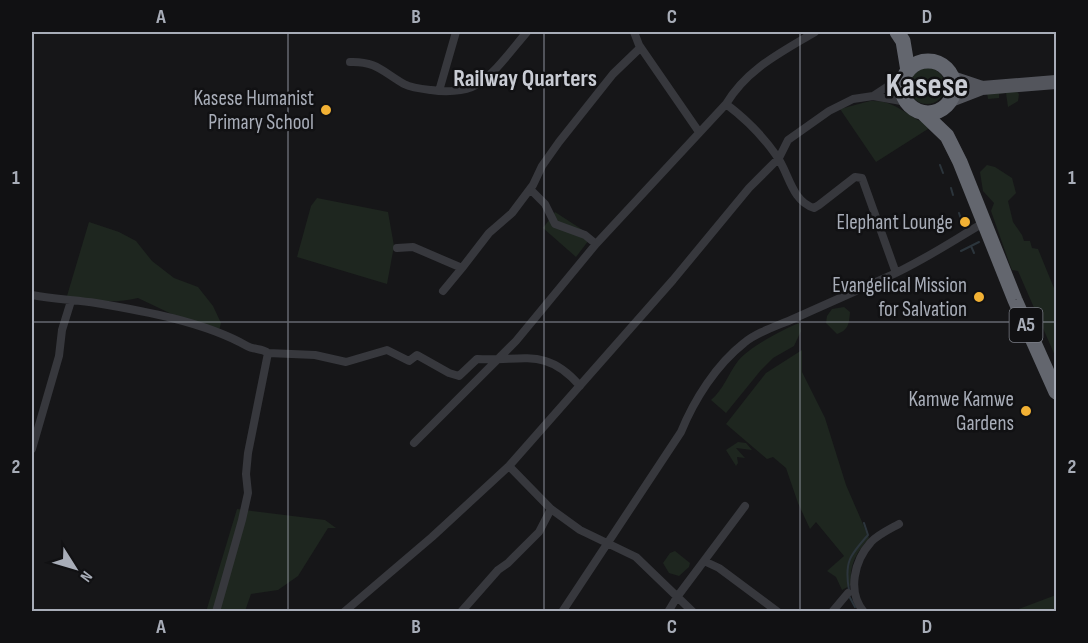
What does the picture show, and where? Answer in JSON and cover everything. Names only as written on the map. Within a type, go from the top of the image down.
[{"type":"highway","points":[[900,36],[932,62]]},
{"type":"highway","points":[[900,36],[907,73]]},
{"type":"highway","points":[[907,102],[902,84],[907,73],[915,65],[932,62],[941,64],[952,78]]},
{"type":"highway","name":"A5","points":[[947,136],[948,103],[954,85],[952,78]]},
{"type":"highway","name":"A5","points":[[907,102],[914,109],[923,113],[947,136],[1056,392]]},
{"type":"highway","points":[[923,113],[935,112],[948,103]]},
{"type":"main road","points":[[952,78],[982,88]]},
{"type":"main road","points":[[948,103],[982,88],[1056,82]]},
{"type":"street","points":[[439,91],[456,32]]},
{"type":"street","points":[[350,62],[373,64],[408,86],[439,91],[469,89],[477,85],[527,32]]},
{"type":"street","points":[[633,32],[640,48],[699,132]]},
{"type":"street","points":[[414,443],[516,341],[596,244],[726,105],[736,88],[747,76],[814,32]]},
{"type":"street","points":[[443,291],[489,233],[512,213],[530,189],[542,166],[613,74],[640,48]]},
{"type":"street","points":[[873,96],[907,73]]},
{"type":"street","points":[[344,612],[432,537],[508,466],[673,280],[749,188],[779,158],[788,140],[800,130],[853,99],[873,96],[907,102]]},
{"type":"street","points":[[726,105],[754,127],[779,158],[792,188],[804,204],[814,208],[819,206],[855,177],[862,178],[897,273]]},
{"type":"street","points":[[530,189],[545,204],[555,224],[585,235],[596,244]]},
{"type":"street","points":[[562,612],[681,432],[696,402],[715,374],[738,347],[746,340],[769,329],[897,273],[985,222]]},
{"type":"street","points":[[397,248],[413,247],[462,268]]},
{"type":"street","points":[[32,295],[94,303],[187,322],[230,336],[248,347],[268,353],[315,355],[346,362],[387,350],[409,362],[417,355],[459,376],[477,359],[540,359],[556,364],[580,386]]},
{"type":"street","points":[[32,446],[59,356],[64,322],[71,301]]},
{"type":"street","points":[[216,612],[248,493],[246,474],[248,453],[268,353]]},
{"type":"street","points":[[508,466],[551,509],[580,530],[636,557],[693,612]]},
{"type":"street","points":[[668,612],[746,506]]},
{"type":"street","points":[[461,612],[498,570],[539,532],[551,509]]},
{"type":"street","points":[[864,612],[857,603],[855,571],[871,543],[899,524]]},
{"type":"street","points":[[704,561],[719,568],[778,612]]},
{"type":"street","points":[[832,612],[848,593]]},
{"type":"shaded area","points":[[927,68],[940,73],[945,86],[940,99],[927,104],[914,99],[909,86],[914,73]]},
{"type":"shaded area","points":[[1016,91],[1019,94],[1018,101],[1008,107],[1006,93],[999,94],[999,98],[988,99],[987,93]]},
{"type":"shaded area","points":[[870,101],[891,104],[931,127],[876,162],[840,109]]},
{"type":"shaded area","points":[[987,165],[995,167],[1012,178],[1016,193],[1008,201],[1013,222],[1024,241],[1030,241],[1032,248],[1038,249],[1056,293],[1056,358],[1018,271],[1012,270],[991,211],[994,203],[983,191],[980,172]]},
{"type":"shaded area","points":[[317,198],[388,212],[394,246],[387,284],[297,257],[311,206]]},
{"type":"shaded area","points":[[555,212],[592,236],[576,257],[543,228]]},
{"type":"shaded area","points":[[89,222],[119,232],[136,241],[152,261],[174,278],[198,287],[213,306],[221,323],[219,331],[180,318],[138,298],[102,301],[67,296]]},
{"type":"shaded area","points":[[844,307],[850,312],[849,323],[837,334],[826,323],[827,316],[832,309]]},
{"type":"shaded area","points":[[799,323],[801,331],[794,346],[773,358],[726,413],[711,400],[743,356],[766,339]]},
{"type":"shaded area","points":[[802,350],[802,372],[825,418],[846,485],[869,538],[854,560],[851,585],[842,590],[836,577],[827,571],[844,556],[816,522],[810,529],[786,468],[773,457],[767,459],[726,424],[766,373]]},
{"type":"shaded area","points":[[738,442],[746,443],[752,450],[736,448],[745,458],[737,457],[736,466],[726,450]]},
{"type":"shaded area","points":[[237,509],[325,520],[336,528],[328,528],[298,576],[278,590],[251,594],[245,611],[206,612]]},
{"type":"shaded area","points":[[675,551],[690,563],[689,567],[679,576],[669,573],[663,563],[670,553]]},
{"type":"shaded area","points":[[1056,595],[1056,611],[1013,611]]},
{"type":"waterway","points":[[940,165],[943,173]]},
{"type":"waterway","points":[[951,188],[953,195]]},
{"type":"waterway","points":[[959,213],[964,228]]},
{"type":"waterway","points":[[961,251],[979,242]]},
{"type":"waterway","points":[[971,246],[974,253]]},
{"type":"waterway","points":[[849,590],[847,572],[850,559],[868,535],[864,523]]},
{"type":"waterway","points":[[849,596],[855,607]]},
{"type":"place","name":"Kasese Humanist Primary School","points":[[326,110]]},
{"type":"place","name":"Elephant Lounge","points":[[965,222]]},
{"type":"place","name":"Evangelical Mission for Salvation","points":[[979,297]]},
{"type":"place","name":"Kamwe Kamwe Gardens","points":[[1026,411]]},
{"type":"district","name":"Railway Quarters","points":[[525,78]]},
{"type":"district","name":"Kasese","points":[[927,86]]}]
